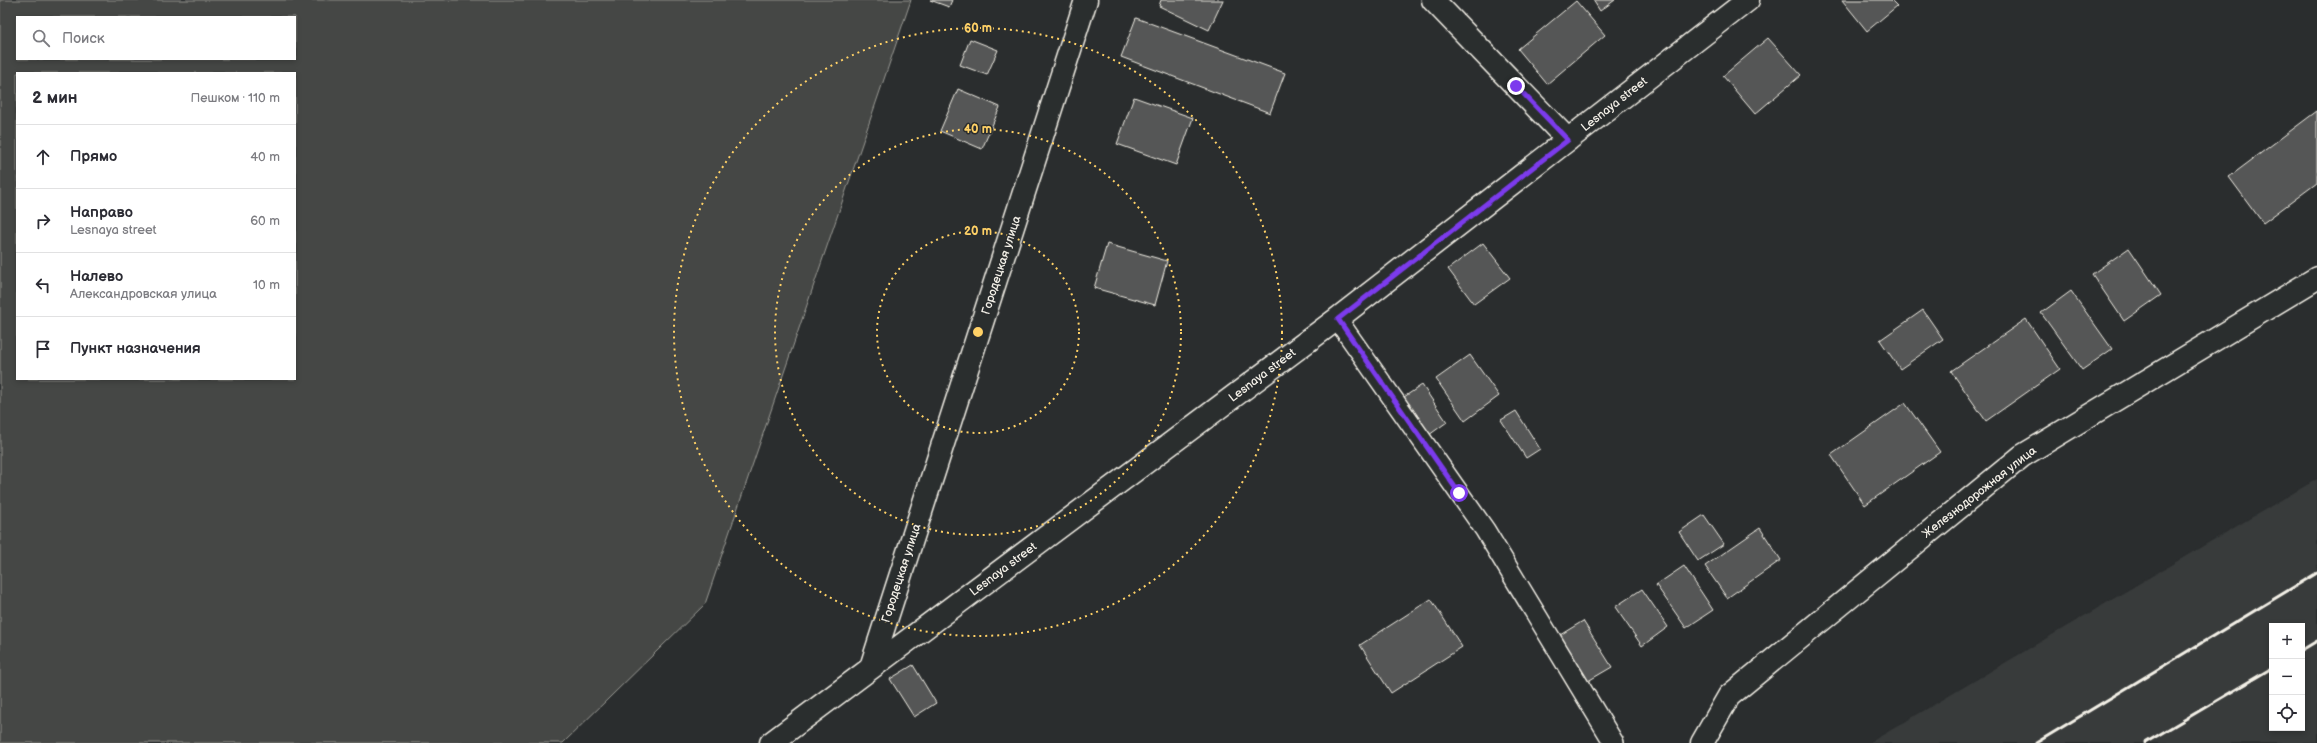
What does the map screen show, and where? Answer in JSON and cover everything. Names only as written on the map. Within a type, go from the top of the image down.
[{"type":"street","name":"Городецкая улица","points":[[871,667],[1086,0]]},
{"type":"street","points":[[1433,0],[1568,140]]},
{"type":"street","name":"Lesnaya street","points":[[771,743],[1338,319],[1748,0]]},
{"type":"street","name":"Железнодорожная улица","points":[[1702,743],[1729,696],[2022,456],[2317,278]]},
{"type":"lane","points":[[1338,319],[1484,530],[1614,743]]},
{"type":"shaded area","points":[[0,0],[911,0],[705,604],[563,743],[0,743]]},
{"type":"shaded area","points":[[2317,479],[2317,743],[1869,743]]},
{"type":"building","points":[[930,0],[952,0],[949,7]]},
{"type":"building","points":[[1161,0],[1223,0],[1209,30],[1159,6]]},
{"type":"building","points":[[1593,0],[1615,0],[1600,11]]},
{"type":"building","points":[[1842,0],[1891,0],[1897,6],[1867,31]]},
{"type":"building","points":[[1576,1],[1605,35],[1547,84],[1518,49]]},
{"type":"building","points":[[1136,18],[1285,73],[1270,113],[1121,57]]},
{"type":"building","points":[[1768,38],[1801,75],[1755,114],[1723,76]]},
{"type":"building","points":[[970,39],[998,50],[987,75],[960,65]]},
{"type":"building","points":[[958,89],[1000,107],[982,149],[940,131]]},
{"type":"building","points":[[1134,97],[1193,118],[1176,165],[1117,144]]},
{"type":"building","points":[[2317,111],[2317,183],[2263,223],[2229,177]]},
{"type":"building","points":[[1483,243],[1510,278],[1474,304],[1448,269]]},
{"type":"building","points":[[1107,244],[1167,261],[1155,305],[1094,288]]},
{"type":"building","points":[[2129,248],[2161,295],[2124,321],[2092,274]]},
{"type":"building","points":[[2071,291],[2112,349],[2082,370],[2041,313]]},
{"type":"building","points":[[1923,310],[1943,339],[1900,369],[1880,340]]},
{"type":"building","points":[[2026,319],[2060,369],[1986,421],[1951,371]]},
{"type":"building","points":[[1470,355],[1499,396],[1465,421],[1436,379]]},
{"type":"building","points":[[1422,385],[1447,422],[1429,435],[1404,397]]},
{"type":"building","points":[[1905,403],[1940,452],[1865,505],[1831,455]]},
{"type":"building","points":[[1516,411],[1540,449],[1526,458],[1501,420]]},
{"type":"building","points":[[1704,515],[1724,544],[1698,561],[1679,532]]},
{"type":"building","points":[[1760,528],[1781,560],[1727,598],[1705,566]]},
{"type":"building","points":[[1684,566],[1713,610],[1686,628],[1656,585]]},
{"type":"building","points":[[1642,589],[1668,627],[1642,646],[1615,607]]},
{"type":"building","points":[[1431,599],[1462,647],[1391,693],[1360,645]]},
{"type":"building","points":[[1583,621],[1612,667],[1588,681],[1560,635]]},
{"type":"building","points":[[913,665],[936,703],[914,717],[890,679]]},
{"type":"railway","points":[[2036,743],[2317,573]]},
{"type":"railway","points":[[2305,648],[2317,641]]},
{"type":"railway","points":[[2145,743],[2269,670]]},
{"type":"route","points":[[1459,493],[1338,319],[1568,140],[1516,86]]}]
